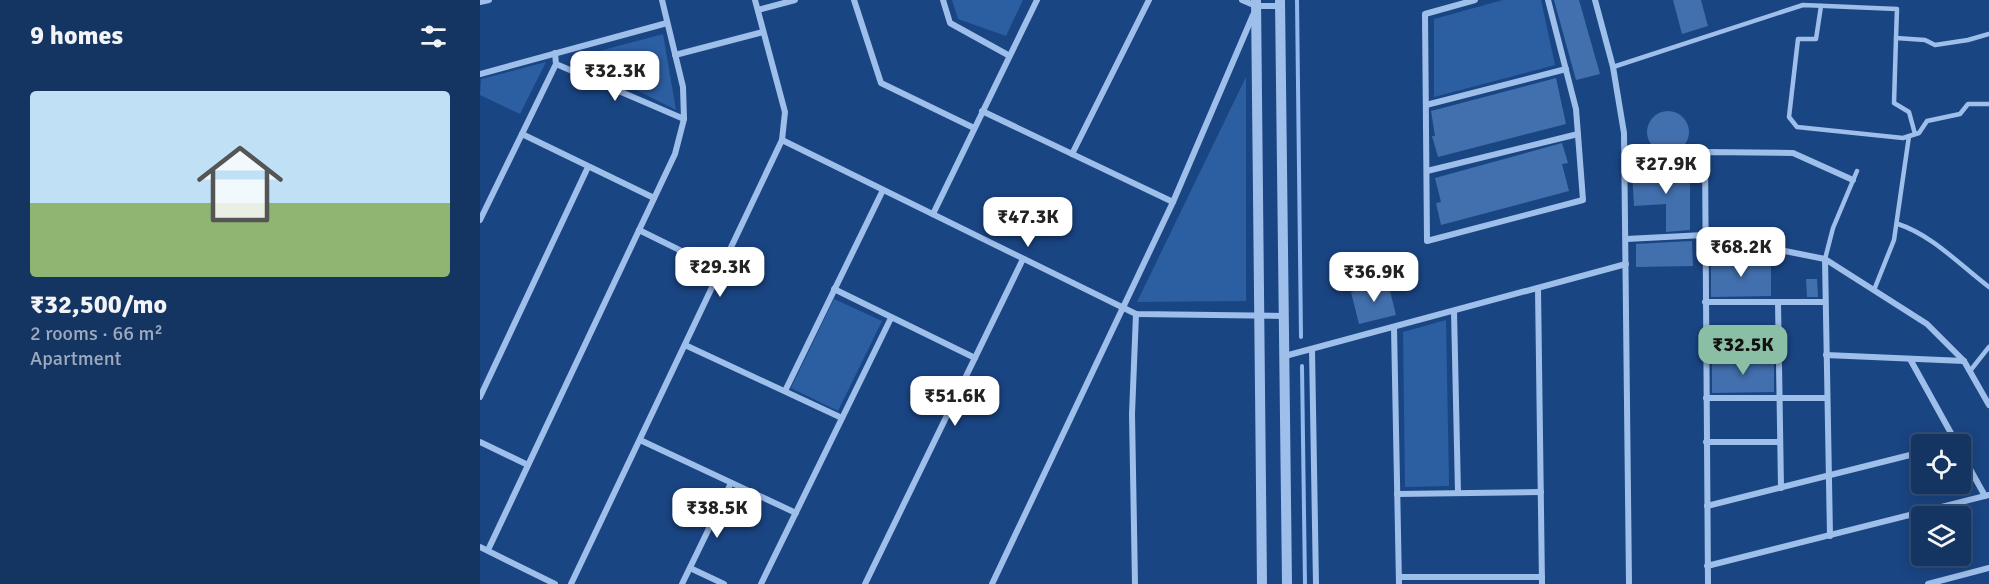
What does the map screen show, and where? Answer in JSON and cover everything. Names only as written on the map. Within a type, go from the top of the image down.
[{"type":"street","points":[[480,2],[489,0]]},
{"type":"street","points":[[488,550],[675,154],[684,119],[683,87],[662,0]]},
{"type":"street","points":[[571,584],[782,140],[785,112],[755,0]]},
{"type":"street","points":[[758,10],[795,0]]},
{"type":"street","points":[[854,0],[881,83],[974,128]]},
{"type":"street","points":[[943,0],[950,23],[1008,55]]},
{"type":"street","points":[[933,214],[1008,55],[1037,0]]},
{"type":"street","points":[[1072,154],[1149,0]]},
{"type":"street","points":[[1242,0],[1256,3],[1281,3],[1287,584]]},
{"type":"street","points":[[1475,0],[1425,14],[1427,241],[1583,200],[1576,109],[1548,0]]},
{"type":"street","points":[[1595,0],[1613,67],[1624,133],[1629,584]]},
{"type":"street","points":[[992,584],[1173,202],[1247,33],[1256,3]]},
{"type":"street","points":[[1256,3],[1262,584]]},
{"type":"street","points":[[480,74],[667,23]]},
{"type":"street","points":[[675,55],[764,32]]},
{"type":"street","points":[[480,220],[556,64],[555,53]]},
{"type":"street","points":[[556,64],[684,119]]},
{"type":"street","points":[[1426,105],[1566,69]]},
{"type":"street","points":[[982,111],[1173,202]]},
{"type":"street","points":[[522,134],[654,198]]},
{"type":"street","points":[[1427,171],[1578,134]]},
{"type":"street","points":[[782,140],[1137,314],[1284,316]]},
{"type":"street","points":[[1625,166],[1705,152],[1793,153],[1853,180]]},
{"type":"street","points":[[1705,152],[1708,584]]},
{"type":"street","points":[[480,397],[588,167]]},
{"type":"street","points":[[785,391],[883,189]]},
{"type":"street","points":[[639,230],[720,270]]},
{"type":"street","points":[[1626,239],[1704,235],[1825,259],[1927,324],[1964,361],[1989,405]]},
{"type":"street","points":[[865,584],[1023,259]]},
{"type":"street","points":[[1825,259],[1830,536]]},
{"type":"street","points":[[1285,356],[1626,264]]},
{"type":"street","points":[[1394,327],[1399,580],[1542,580],[1538,288]]},
{"type":"street","points":[[834,289],[975,358]]},
{"type":"street","points":[[1705,302],[1825,302]]},
{"type":"street","points":[[1778,302],[1781,488]]},
{"type":"street","points":[[1454,311],[1458,493]]},
{"type":"street","points":[[1135,584],[1132,414],[1137,314]]},
{"type":"street","points":[[761,584],[891,318]]},
{"type":"street","points":[[685,345],[842,418]]},
{"type":"street","points":[[1312,350],[1316,584]]},
{"type":"street","points":[[1706,355],[1779,354]]},
{"type":"street","points":[[1826,355],[1964,361]]},
{"type":"street","points":[[1910,359],[1950,434]]},
{"type":"street","points":[[1706,398],[1827,398]]},
{"type":"street","points":[[639,440],[796,513]]},
{"type":"street","points":[[480,442],[528,465]]},
{"type":"street","points":[[1706,442],[1780,442]]},
{"type":"street","points":[[1707,506],[1911,455]]},
{"type":"street","points":[[1707,566],[1987,496],[1971,469]]},
{"type":"street","points":[[682,584],[731,483]]},
{"type":"street","points":[[1397,494],[1541,492]]},
{"type":"street","points":[[480,547],[555,584]]},
{"type":"street","points":[[690,568],[724,584]]},
{"type":"street","points":[[1928,584],[1989,568]]},
{"type":"lane","points":[[1874,290],[1890,254],[1898,224],[1912,135],[1909,112],[1894,103],[1899,0]]},
{"type":"lane","points":[[1613,67],[1803,5],[1898,9]]},
{"type":"lane","points":[[1821,6],[1816,39],[1798,39],[1789,117],[1797,127],[1903,138],[1919,133],[1927,121],[1960,114],[1968,104],[1989,104]]},
{"type":"lane","points":[[1896,38],[1925,40],[1935,45],[1989,34]]},
{"type":"lane","points":[[1825,259],[1833,228],[1857,171]]},
{"type":"lane","points":[[1898,224],[1913,229],[1989,287]]},
{"type":"lane","points":[[1970,371],[1989,347]]},
{"type":"shaded area","points":[[952,0],[1023,0],[1006,36],[958,19]]},
{"type":"shaded area","points":[[1503,0],[1541,0],[1555,65],[1434,97],[1434,19]]},
{"type":"shaded area","points":[[663,34],[676,110],[573,58]]},
{"type":"shaded area","points":[[546,62],[520,114],[480,95],[481,79]]},
{"type":"shaded area","points":[[1246,77],[1246,301],[1137,302]]},
{"type":"shaded area","points":[[834,299],[882,321],[838,411],[791,388]]},
{"type":"shaded area","points":[[1446,320],[1449,486],[1405,487],[1403,332]]},
{"type":"building","points":[[1554,0],[1579,0],[1600,74],[1576,80]]},
{"type":"building","points":[[1673,0],[1701,0],[1708,26],[1682,34]]},
{"type":"building","points":[[1556,78],[1566,124],[1438,157],[1432,136],[1435,136],[1431,111]]},
{"type":"building","points":[[1668,111],[1683,117],[1689,132],[1683,147],[1668,153],[1653,147],[1647,132],[1653,117]]},
{"type":"building","points":[[1562,143],[1568,163],[1562,164],[1569,191],[1441,225],[1436,203],[1441,202],[1435,178]]},
{"type":"building","points":[[1690,169],[1690,230],[1666,232],[1666,204],[1634,206],[1632,172]]},
{"type":"building","points":[[1692,241],[1693,266],[1636,267],[1636,244]]},
{"type":"building","points":[[1771,258],[1771,296],[1711,297],[1711,259]]},
{"type":"building","points":[[1806,279],[1817,279],[1818,297],[1807,297]]},
{"type":"building","points":[[1388,283],[1396,315],[1359,324],[1351,292]]},
{"type":"building","points":[[1774,359],[1774,392],[1712,393],[1712,360]]},
{"type":"waterway","points":[[1297,0],[1301,337]]},
{"type":"waterway","points":[[1302,366],[1305,584]]}]
